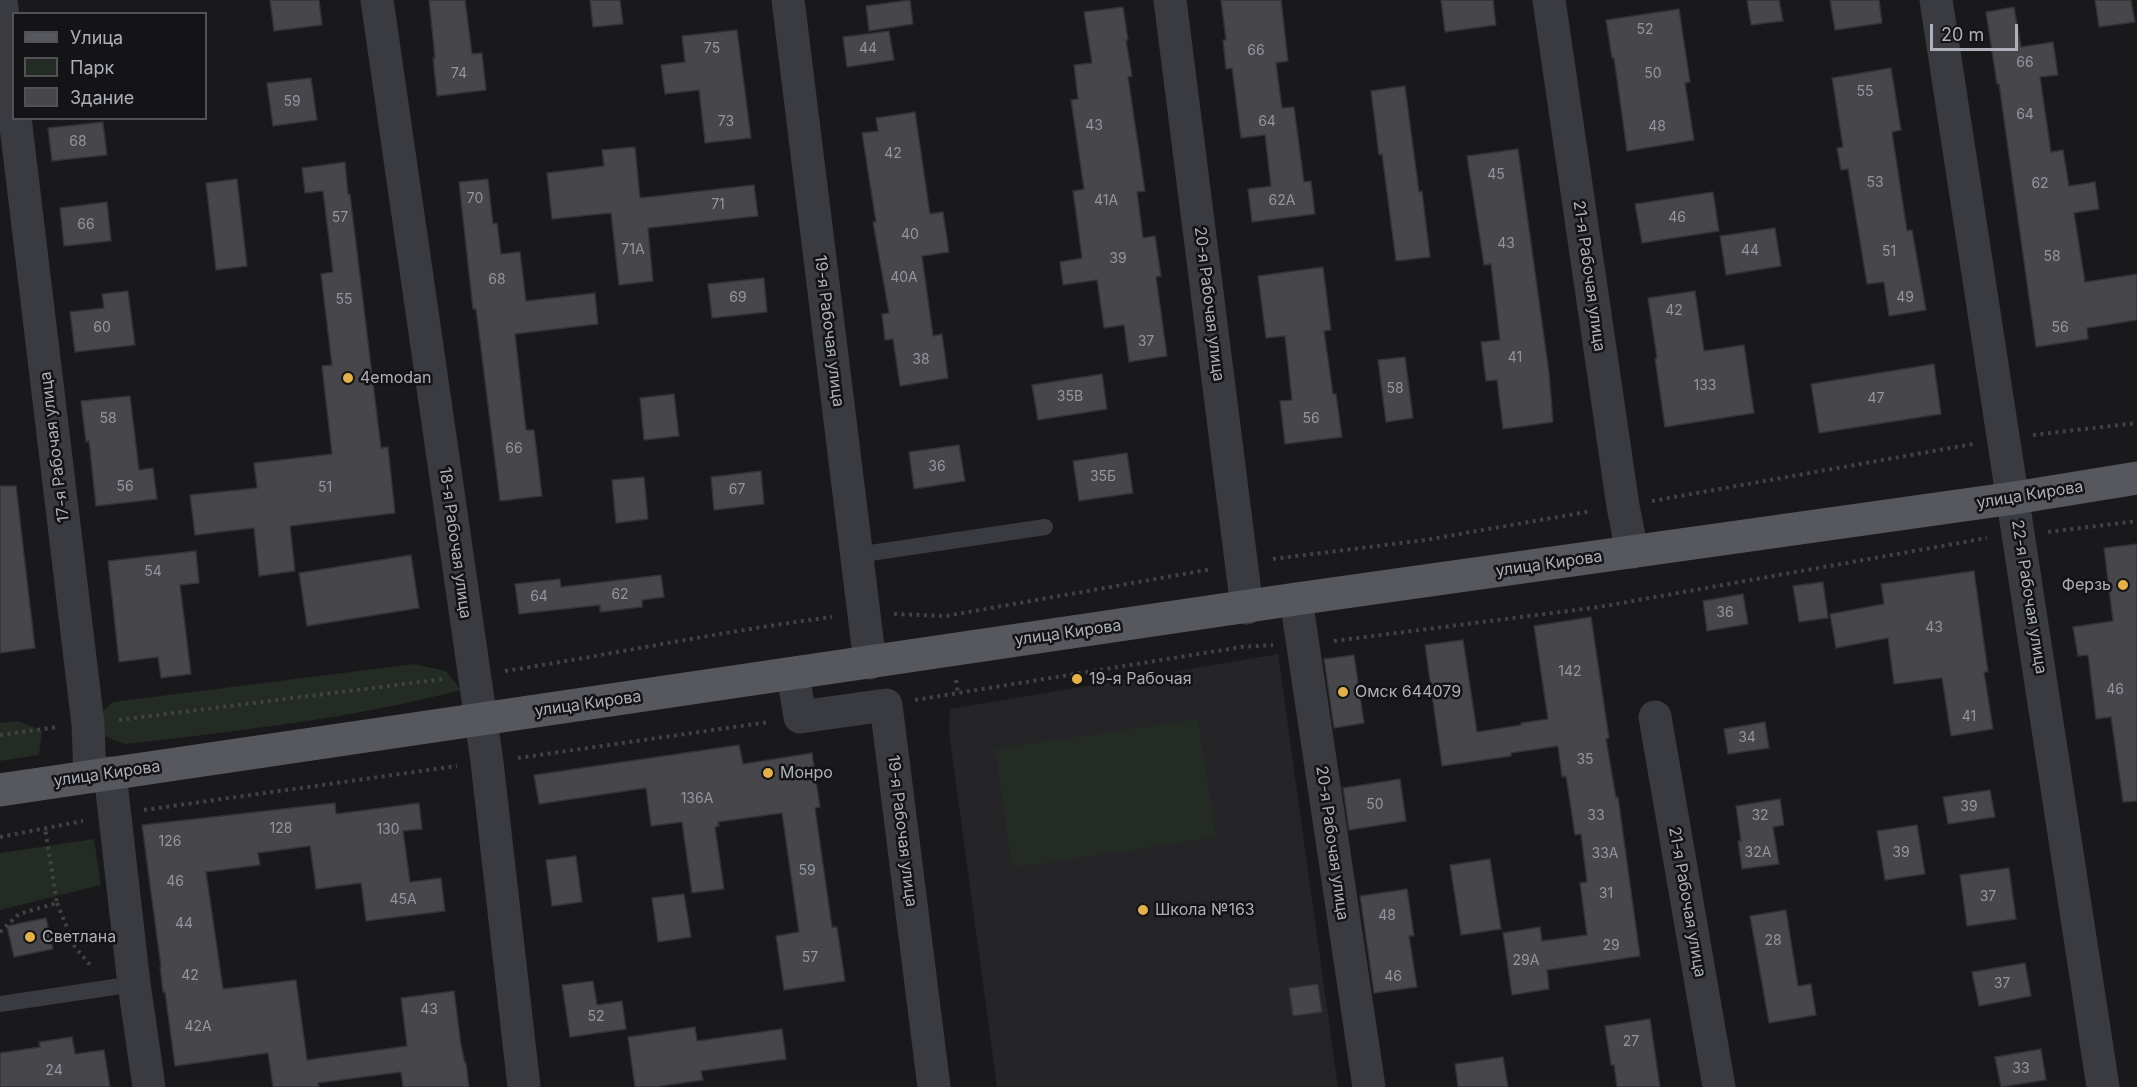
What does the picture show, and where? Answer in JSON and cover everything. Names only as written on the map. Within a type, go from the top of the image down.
[{"type":"main road","name":"улица Кирова","points":[[0,790],[1296,599],[2014,498],[2137,478]]},
{"type":"street","points":[[1,0],[12,89]]},
{"type":"street","name":"18-я Рабочая улица","points":[[377,0],[487,762],[524,1087]]},
{"type":"street","name":"19-я Рабочая улица","points":[[788,0],[870,663]]},
{"type":"street","name":"20-я Рабочая улица","points":[[1170,0],[1247,608]]},
{"type":"street","name":"21-я Рабочая улица","points":[[1549,0],[1623,506],[1632,552]]},
{"type":"street","name":"22-я Рабочая улица","points":[[1936,0],[2103,1087]]},
{"type":"street","name":"17-я Рабочая улица","points":[[15,120],[88,724],[100,775],[114,814],[122,985],[149,1087]]},
{"type":"street","name":"20-я Рабочая улица","points":[[1296,599],[1368,1087]]},
{"type":"street","points":[[793,674],[800,717],[886,705]]},
{"type":"street","name":"19-я Рабочая улица","points":[[886,705],[934,1087]]},
{"type":"street","name":"21-я Рабочая улица","points":[[1655,717],[1719,1087]]},
{"type":"lane","points":[[857,555],[1045,527]]},
{"type":"lane","points":[[0,1004],[122,985]]},
{"type":"path","points":[[0,735],[474,675],[584,659],[755,627],[863,613],[946,616],[1242,563],[1425,540],[2005,438],[2137,423]]},
{"type":"path","points":[[886,705],[1241,647],[1355,639],[1599,607],[1965,542],[2137,521]]},
{"type":"path","points":[[0,837],[114,814],[800,717]]},
{"type":"path","points":[[45,828],[57,903],[75,947],[122,985]]},
{"type":"path","points":[[0,932],[19,914],[57,903]]},
{"type":"shaded area","name":"Школа №163","points":[[1278,654],[1338,1087],[997,1087],[949,732],[950,709]]},
{"type":"green space","points":[[414,664],[446,671],[461,690],[336,716],[252,729],[125,744],[106,737],[88,724],[113,702]]},
{"type":"green space","points":[[1198,719],[1216,837],[1012,868],[995,749]]},
{"type":"green space","points":[[18,721],[42,731],[39,755],[0,761],[0,723]]},
{"type":"green space","points":[[94,839],[101,885],[0,910],[0,853]]},
{"type":"building","points":[[270,0],[319,0],[322,25],[274,31]]},
{"type":"building","points":[[429,0],[465,0],[472,54],[482,53],[486,90],[437,96]]},
{"type":"building","points":[[590,0],[620,0],[623,24],[593,27]]},
{"type":"building","points":[[910,0],[913,24],[869,31],[866,6]]},
{"type":"building","points":[[1221,0],[1281,0],[1288,61],[1276,63],[1282,108],[1294,107],[1304,182],[1311,181],[1315,214],[1252,222],[1248,189],[1271,186],[1265,135],[1241,138],[1232,68],[1226,69],[1223,40],[1226,40]]},
{"type":"building","points":[[1441,0],[1493,0],[1496,25],[1445,32]]},
{"type":"building","points":[[1747,0],[1779,0],[1783,21],[1751,25]]},
{"type":"building","points":[[1830,0],[1879,0],[1882,23],[1835,30]]},
{"type":"building","points":[[2095,0],[2131,0],[2135,22],[2099,27]]},
{"type":"building","points":[[1123,7],[1132,76],[1128,77],[1145,191],[1137,192],[1143,238],[1155,236],[1161,276],[1156,277],[1167,356],[1129,362],[1124,325],[1104,328],[1097,280],[1063,285],[1060,262],[1082,258],[1073,191],[1084,189],[1071,100],[1078,99],[1074,65],[1092,63],[1084,12]]},
{"type":"building","points":[[2014,7],[2021,47],[2053,42],[2058,75],[2040,77],[2051,152],[2063,150],[2069,186],[2095,182],[2099,209],[2074,213],[2085,282],[2137,274],[2137,320],[2087,328],[2088,339],[2036,347],[1999,84],[1997,84],[1986,12]]},
{"type":"building","points":[[1679,9],[1690,82],[1685,83],[1694,140],[1627,151],[1614,58],[1612,58],[1606,20]]},
{"type":"building","points":[[737,30],[751,138],[705,143],[699,90],[665,94],[661,65],[685,62],[682,36]]},
{"type":"building","points":[[889,31],[894,60],[847,67],[843,37]]},
{"type":"building","points":[[1891,68],[1901,130],[1892,132],[1907,231],[1912,230],[1926,310],[1889,316],[1884,282],[1867,284],[1848,169],[1841,170],[1837,148],[1843,147],[1832,78]]},
{"type":"building","points":[[311,78],[317,120],[273,126],[267,83]]},
{"type":"building","points":[[1405,86],[1430,257],[1396,261],[1371,91]]},
{"type":"building","points":[[915,112],[930,214],[943,212],[949,252],[922,256],[933,336],[942,334],[948,378],[900,386],[893,339],[885,340],[882,314],[889,313],[873,222],[876,222],[862,133],[878,131],[876,118]]},
{"type":"building","points":[[103,122],[107,155],[52,161],[48,128]]},
{"type":"building","points":[[635,147],[640,198],[754,185],[758,216],[648,228],[653,281],[619,285],[611,213],[552,219],[547,173],[604,166],[602,150]]},
{"type":"building","points":[[1518,149],[1549,373],[1553,422],[1503,429],[1497,380],[1486,381],[1481,342],[1500,340],[1491,264],[1484,265],[1467,156]]},
{"type":"building","points":[[345,162],[381,448],[388,447],[395,513],[290,526],[295,571],[259,576],[254,528],[195,535],[190,495],[257,488],[254,463],[332,454],[322,366],[332,365],[321,274],[333,272],[323,191],[305,193],[302,168]]},
{"type":"building","points":[[237,179],[247,266],[216,270],[206,183]]},
{"type":"building","points":[[488,179],[493,224],[497,223],[501,254],[520,252],[526,301],[595,293],[598,324],[515,334],[526,430],[534,430],[542,496],[500,501],[476,309],[473,309],[459,182]]},
{"type":"building","points":[[1713,192],[1719,231],[1642,243],[1635,204]]},
{"type":"building","points":[[107,202],[111,241],[64,246],[60,208]]},
{"type":"building","points":[[1775,228],[1781,266],[1726,275],[1720,236]]},
{"type":"building","points":[[1323,267],[1331,330],[1324,331],[1342,437],[1285,444],[1280,401],[1292,400],[1285,336],[1266,338],[1258,276]]},
{"type":"building","points":[[764,278],[767,312],[712,318],[708,284]]},
{"type":"building","points":[[128,291],[135,345],[75,352],[70,312],[104,308],[102,294]]},
{"type":"building","points":[[1695,291],[1704,351],[1744,345],[1754,413],[1665,427],[1648,298]]},
{"type":"building","points":[[1405,357],[1413,418],[1386,422],[1378,360]]},
{"type":"building","points":[[1934,364],[1941,414],[1819,433],[1811,384]]},
{"type":"building","points":[[1102,374],[1107,409],[1038,420],[1032,385]]},
{"type":"building","points":[[674,394],[679,436],[644,440],[640,398]]},
{"type":"building","points":[[130,396],[139,470],[153,468],[157,499],[96,506],[89,441],[86,442],[81,401]]},
{"type":"building","points":[[959,445],[965,481],[914,489],[909,452]]},
{"type":"building","points":[[1127,453],[1133,493],[1079,501],[1073,461]]},
{"type":"building","points":[[761,471],[764,504],[714,510],[711,477]]},
{"type":"building","points":[[644,477],[648,519],[616,523],[612,480]]},
{"type":"building","points":[[0,486],[16,486],[35,648],[0,653]]},
{"type":"building","points":[[2137,544],[2137,801],[2123,802],[2111,717],[2096,719],[2088,655],[2078,656],[2073,627],[2113,621],[2104,548]]},
{"type":"building","points":[[196,551],[199,583],[180,585],[191,674],[161,678],[158,657],[119,662],[108,561]]},
{"type":"building","points":[[411,555],[419,608],[307,626],[299,573]]},
{"type":"building","points":[[1974,571],[1988,672],[1984,672],[1993,729],[1951,736],[1942,678],[1894,684],[1888,638],[1836,648],[1830,614],[1884,604],[1881,584]]},
{"type":"building","points":[[661,575],[664,597],[642,600],[642,607],[600,612],[600,605],[519,614],[515,584],[560,579],[561,587]]},
{"type":"building","points":[[1823,582],[1828,618],[1799,622],[1793,586]]},
{"type":"building","points":[[1743,594],[1748,624],[1707,631],[1703,601]]},
{"type":"building","points":[[1591,617],[1609,738],[1606,739],[1616,798],[1618,797],[1640,956],[1547,970],[1549,989],[1512,995],[1503,933],[1540,927],[1542,941],[1587,935],[1580,883],[1587,882],[1581,834],[1575,835],[1566,776],[1562,777],[1558,746],[1511,753],[1511,756],[1442,766],[1425,645],[1463,640],[1477,732],[1521,725],[1521,723],[1548,719],[1534,626]]},
{"type":"building","points":[[1354,655],[1364,723],[1334,728],[1324,659]]},
{"type":"building","points":[[1765,722],[1769,748],[1728,754],[1724,729]]},
{"type":"building","points":[[739,745],[743,764],[812,753],[820,807],[815,808],[832,927],[837,927],[845,981],[784,990],[776,936],[799,932],[782,813],[718,822],[719,826],[715,827],[724,889],[692,893],[682,822],[651,826],[646,788],[539,804],[534,775]]},
{"type":"building","points":[[1400,779],[1406,821],[1349,830],[1343,788]]},
{"type":"building","points":[[1990,790],[1995,817],[1948,824],[1943,797]]},
{"type":"building","points":[[1780,799],[1784,825],[1773,827],[1779,864],[1742,869],[1736,806]]},
{"type":"building","points":[[335,803],[336,814],[419,803],[422,829],[403,831],[410,882],[441,878],[445,911],[366,921],[361,883],[316,889],[310,846],[258,853],[260,865],[206,872],[223,989],[296,980],[307,1060],[407,1046],[401,998],[454,991],[469,1087],[403,1087],[401,1072],[318,1083],[319,1087],[273,1087],[268,1053],[175,1066],[165,992],[163,992],[142,825]]},
{"type":"building","points":[[1917,825],[1925,874],[1885,880],[1877,831]]},
{"type":"building","points":[[576,856],[582,902],[552,906],[546,860]]},
{"type":"building","points":[[1490,859],[1501,929],[1461,935],[1450,865]]},
{"type":"building","points":[[2009,868],[2016,919],[1967,926],[1960,875]]},
{"type":"building","points":[[1407,889],[1414,936],[1409,936],[1417,987],[1374,993],[1360,896]]},
{"type":"building","points":[[684,894],[691,937],[658,942],[652,898]]},
{"type":"building","points":[[1786,910],[1798,986],[1811,984],[1816,1015],[1769,1023],[1750,916]]},
{"type":"building","name":"Светлана","points":[[46,918],[53,949],[14,957],[7,926]]},
{"type":"building","points":[[2025,963],[2031,996],[1979,1006],[1972,972]]},
{"type":"building","points":[[593,981],[597,1005],[622,1001],[626,1029],[570,1037],[562,985]]},
{"type":"building","points":[[1318,984],[1322,1012],[1293,1016],[1289,988]]},
{"type":"building","points":[[1650,1019],[1660,1087],[1617,1087],[1605,1026]]},
{"type":"building","points":[[695,1027],[697,1041],[782,1029],[786,1059],[701,1071],[703,1080],[655,1087],[635,1087],[628,1037]]},
{"type":"building","points":[[72,1037],[75,1054],[104,1050],[110,1087],[0,1087],[0,1053],[40,1047],[39,1042]]},
{"type":"building","points":[[2041,1049],[2046,1080],[2001,1087],[1995,1057]]},
{"type":"building","points":[[1503,1057],[1508,1087],[1458,1087],[1455,1064]]},
{"type":"place","name":"4emodan","points":[[348,378]]},
{"type":"place","name":"Ферзь","points":[[2123,585]]},
{"type":"place","name":"19-я Рабочая","points":[[1077,679]]},
{"type":"place","name":"Омск 644079","points":[[1343,692]]},
{"type":"place","name":"Монро","points":[[768,773]]},
{"type":"place","name":"Школа №163","points":[[1143,910]]},
{"type":"place","name":"Светлана","points":[[30,937]]}]
